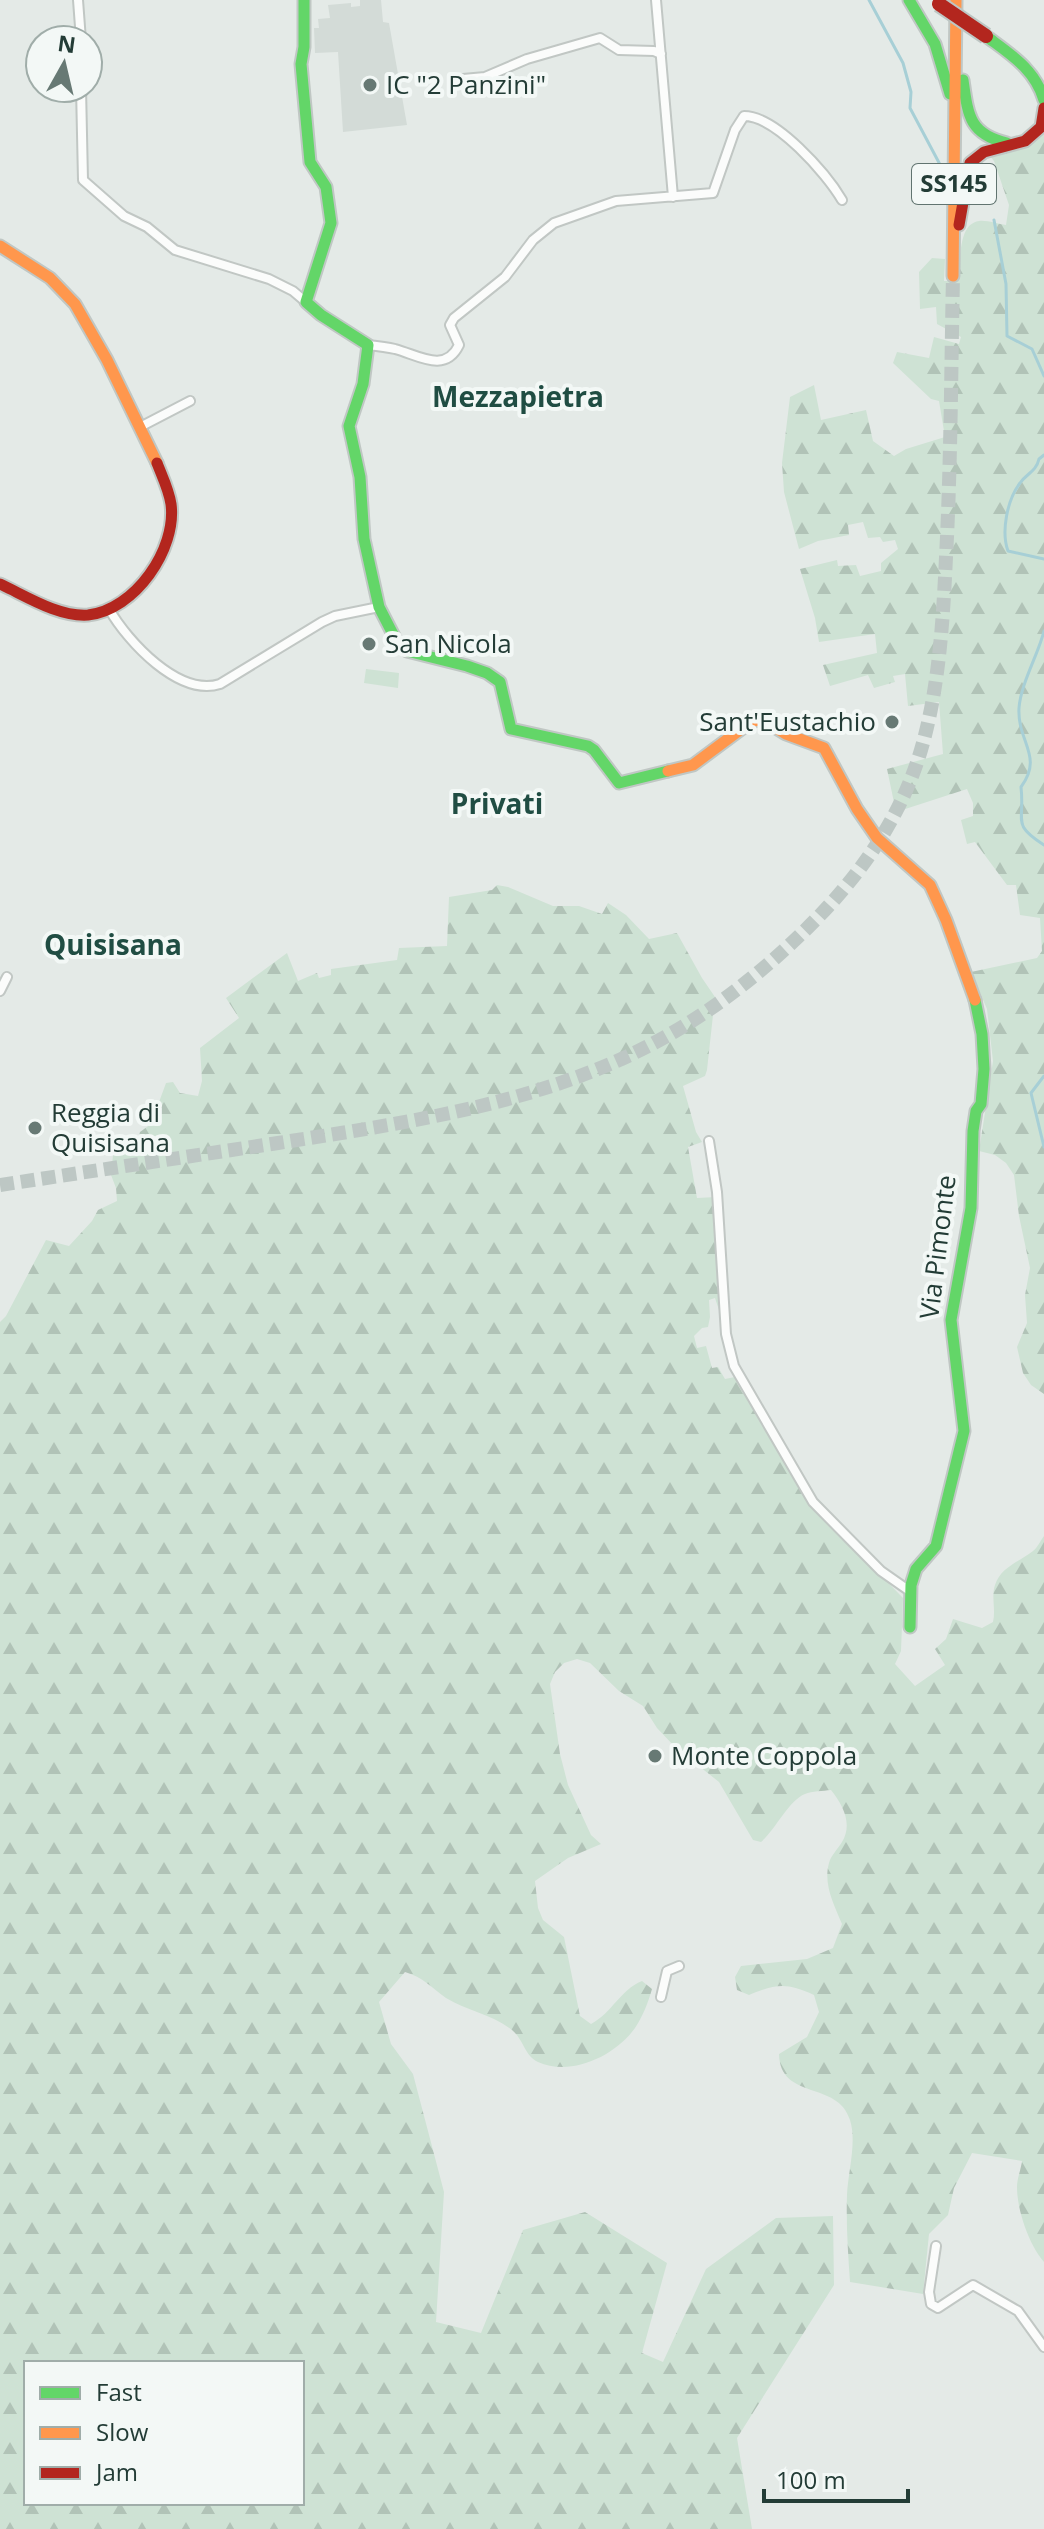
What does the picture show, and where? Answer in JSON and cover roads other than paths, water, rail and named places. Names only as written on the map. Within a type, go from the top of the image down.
[{"type":"main road","points":[[304,0],[301,64],[308,146],[310,162],[326,187],[331,223],[306,302],[325,320],[357,335],[368,345],[363,384],[349,426],[360,477],[362,528],[379,607]]},
{"type":"main road","points":[[909,0],[927,25],[940,53],[955,118]]},
{"type":"main road","name":"SS145","points":[[953,276],[956,0]]},
{"type":"main road","points":[[937,2],[1031,71],[1042,87],[1044,100]]},
{"type":"main road","points":[[956,27],[967,116],[978,132],[990,141],[1011,144]]},
{"type":"main road","points":[[953,249],[964,206],[970,163],[984,152],[1025,141],[1041,127],[1044,108]]},
{"type":"main road","points":[[0,246],[23,258],[66,291],[86,320],[140,427],[172,501],[167,543],[144,581],[109,609],[85,615],[52,607],[0,584]]},
{"type":"main road","name":"Via Pimonte","points":[[379,607],[396,640],[407,651],[487,673],[500,682],[511,729],[588,746],[619,783],[693,765],[752,721],[763,720],[786,734],[824,748],[857,809],[877,838],[930,885],[939,902],[978,1007],[984,1069],[981,1104],[976,1111],[973,1131],[968,1232],[951,1320],[964,1431],[936,1546],[916,1569],[911,1592],[910,1627]]},
{"type":"street","points":[[78,0],[80,24]]},
{"type":"street","points":[[656,0],[673,197]]},
{"type":"street","points":[[463,79],[485,77],[527,59],[600,38],[619,50],[661,54]]},
{"type":"street","points":[[81,104],[83,180],[124,216],[147,227],[175,250],[269,279],[293,291],[306,302]]},
{"type":"street","points":[[368,345],[397,350],[432,362],[443,361],[455,354],[459,345],[450,325],[454,318],[505,277],[533,240],[554,223],[616,201],[713,193],[735,130],[744,116],[763,119],[802,151],[834,186],[842,200]]},
{"type":"street","points":[[140,427],[190,401]]},
{"type":"street","points":[[109,609],[119,627],[153,661],[178,677],[206,688],[220,684],[335,616],[379,607]]},
{"type":"street","points":[[0,991],[7,977]]},
{"type":"street","points":[[709,1141],[717,1192],[726,1334],[734,1366],[813,1502],[881,1571],[911,1592]]},
{"type":"street","points":[[661,1997],[667,1971],[679,1966]]},
{"type":"street","points":[[936,2246],[929,2292],[931,2304],[938,2308],[973,2285],[1018,2311],[1044,2347]]},
{"type":"waterway","points":[[869,0],[903,63],[911,92],[910,108],[945,174]]},
{"type":"waterway","points":[[994,220],[1006,284],[1007,336],[1032,349],[1044,376]]},
{"type":"waterway","points":[[1044,455],[1015,490],[1005,526],[1008,551],[1044,559]]},
{"type":"waterway","points":[[1044,631],[1019,708],[1019,720],[1030,757],[1030,766],[1021,787],[1023,827],[1044,845]]},
{"type":"waterway","points":[[1044,1076],[1031,1093],[1044,1147]]},
{"type":"tunnel","points":[[0,1185],[374,1128],[470,1108],[565,1082],[610,1064],[674,1032],[730,995],[798,937],[855,874],[887,828],[912,777],[927,727],[939,655],[945,581],[953,276]]},
{"type":"place","name":"IC \"2 Panzini\"","points":[[370,85]]},
{"type":"place","name":"San Nicola","points":[[369,644]]},
{"type":"place","name":"Sant'Eustachio","points":[[892,722]]},
{"type":"place","name":"Reggia di Quisisana","points":[[35,1128]]},
{"type":"place","name":"Monte Coppola","points":[[655,1756]]},
{"type":"district","name":"Mezzapietra","points":[[518,397]]},
{"type":"district","name":"Privati","points":[[497,804]]},
{"type":"district","name":"Quisisana","points":[[113,945]]}]
